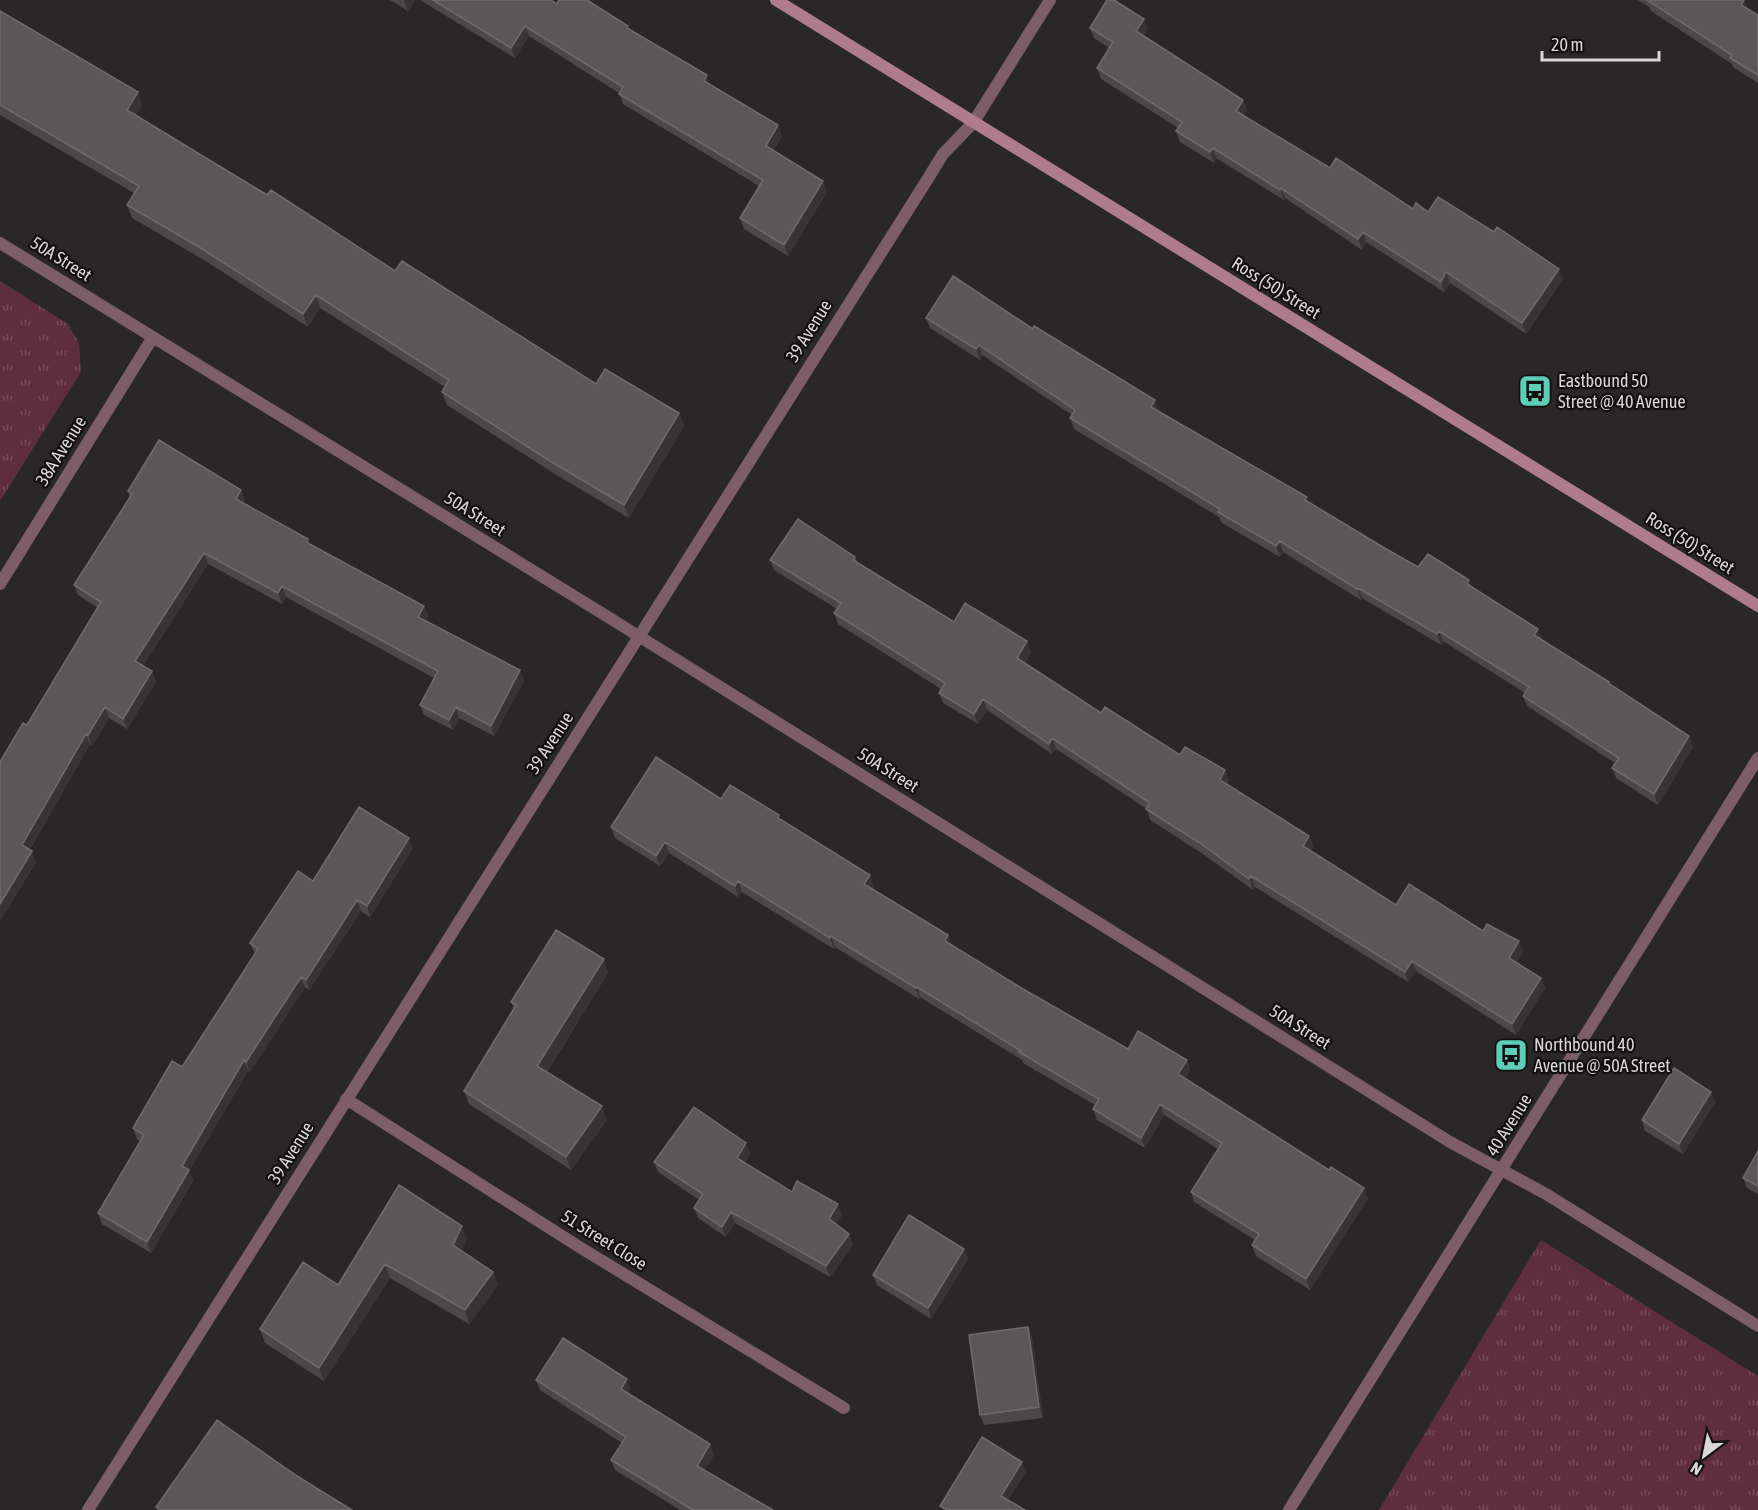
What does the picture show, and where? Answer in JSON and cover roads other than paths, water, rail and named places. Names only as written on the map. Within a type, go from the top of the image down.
[{"type":"main road","name":"Ross (50) Street","points":[[776,0],[1758,606]]},
{"type":"street","name":"39 Avenue","points":[[88,1510],[943,154],[973,123],[1050,0]]},
{"type":"street","name":"50A Street","points":[[0,243],[639,637],[1450,1142],[1546,1194],[1758,1326]]},
{"type":"street","name":"38A Avenue","points":[[0,584],[153,337]]},
{"type":"street","name":"40 Avenue","points":[[1289,1510],[1758,759]]},
{"type":"street","name":"51 Street Close","points":[[346,1099],[581,1248],[844,1408]]},
{"type":"place","name":"Eastbound 50 Street @ 40 Avenue","points":[[1535,391]]},
{"type":"place","name":"Northbound 40 Avenue @ 50A Street","points":[[1511,1055]]}]
